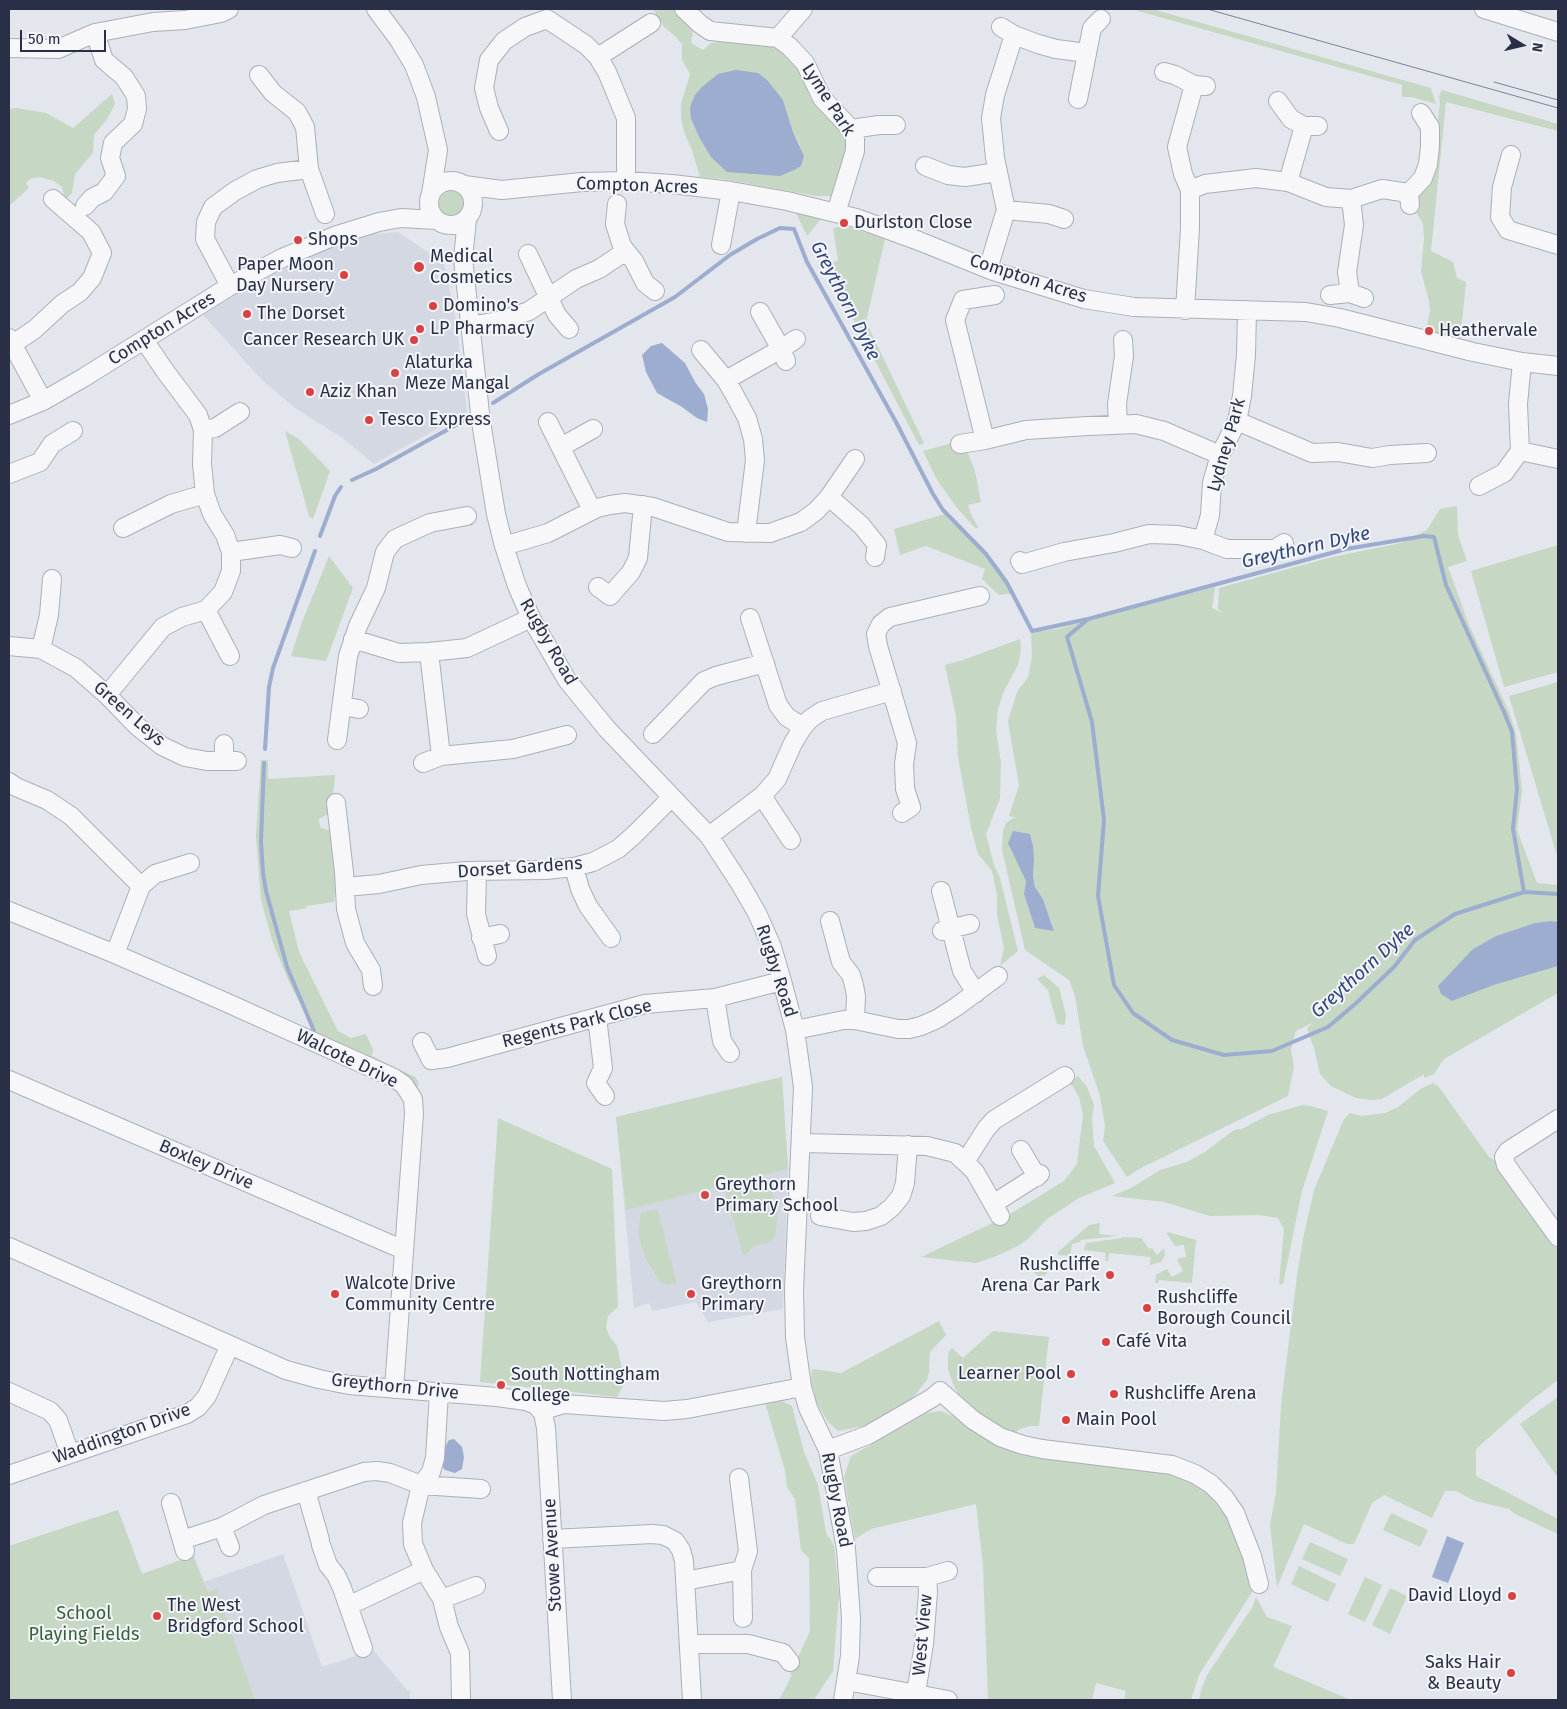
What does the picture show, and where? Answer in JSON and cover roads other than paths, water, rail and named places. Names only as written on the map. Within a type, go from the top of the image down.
[{"type":"street","points":[[9,48],[58,49],[95,33],[151,15],[185,20],[221,13],[229,9]]},
{"type":"street","points":[[376,9],[399,40],[414,65],[426,97],[438,150],[473,197],[470,215],[459,224],[442,223],[430,211],[430,196],[438,150]]},
{"type":"street","points":[[684,9],[703,36],[716,33],[778,38],[801,9]]},
{"type":"street","points":[[1484,9],[1504,12],[1521,21],[1558,32]]},
{"type":"street","points":[[500,120],[484,88],[489,60],[504,41],[547,14],[586,45],[598,57],[607,72],[626,118],[626,182]]},
{"type":"street","points":[[1078,99],[1092,28],[1102,19]]},
{"type":"street","points":[[598,57],[651,23]]},
{"type":"street","points":[[988,269],[1006,210],[998,172],[991,118],[1008,31],[1056,49],[1087,53]]},
{"type":"street","points":[[85,206],[92,198],[104,192],[116,176],[110,158],[113,143],[133,124],[138,108],[136,96],[124,77],[104,60],[95,33]]},
{"type":"street","name":"Lyme Park","points":[[778,38],[790,47],[805,63],[822,98],[851,129],[855,138],[855,150],[836,213]]},
{"type":"street","points":[[1164,72],[1200,86],[1177,147],[1182,174],[1190,190],[1190,228],[1185,310]]},
{"type":"street","points":[[259,75],[273,93],[297,112],[304,127],[309,169],[325,214]]},
{"type":"street","points":[[1278,101],[1291,118],[1311,126],[1288,182]]},
{"type":"street","points":[[1190,190],[1205,184],[1256,178],[1288,182],[1326,197],[1351,199],[1382,189],[1409,199],[1423,178],[1428,164],[1430,127],[1421,113]]},
{"type":"street","points":[[851,129],[879,125],[896,125]]},
{"type":"street","points":[[1511,155],[1502,187],[1500,216],[1508,230],[1558,245]]},
{"type":"street","points":[[230,286],[205,239],[206,222],[213,207],[235,191],[257,179],[277,172],[309,169]]},
{"type":"street","points":[[931,174],[964,177],[998,172]]},
{"type":"street","points":[[430,196],[444,182],[462,184]]},
{"type":"street","name":"Compton Acres","points":[[462,184],[502,190],[582,182],[626,182],[672,184],[731,191],[836,213],[919,241],[988,269],[1037,286],[1084,299],[1134,307],[1185,310],[1306,312],[1340,318],[1423,340],[1522,362],[1558,366]]},
{"type":"street","name":"Compton Acres","points":[[470,215],[487,199],[502,190]]},
{"type":"street","points":[[722,245],[731,191]]},
{"type":"street","name":"Compton Acres","points":[[402,218],[430,196]]},
{"type":"street","points":[[43,401],[11,341],[35,329],[62,304],[80,292],[92,278],[102,253],[90,232],[53,199]]},
{"type":"street","points":[[1330,295],[1357,296],[1346,272],[1354,225],[1351,199]]},
{"type":"street","points":[[618,204],[615,224],[622,246],[634,260],[646,283],[655,291]]},
{"type":"street","points":[[1006,210],[1049,214],[1064,219]]},
{"type":"street","name":"Rugby Road","points":[[470,215],[462,259],[486,455],[496,514],[517,586],[530,618],[567,680],[607,729],[709,836],[730,867],[757,913],[772,947],[795,1030],[803,1087],[794,1303],[795,1337],[802,1387],[811,1416],[828,1450],[846,1549],[851,1618],[850,1656],[843,1700]]},
{"type":"street","name":"Compton Acres","points":[[9,415],[43,401],[83,378],[230,286],[282,258],[357,228],[402,218],[442,223]]},
{"type":"street","name":"Rugby Road","points":[[442,223],[462,259]]},
{"type":"street","points":[[470,326],[503,320],[529,311],[576,279],[599,268],[626,251]]},
{"type":"street","points":[[528,254],[557,315],[569,329]]},
{"type":"street","points":[[985,440],[955,320],[963,300],[995,295]]},
{"type":"street","name":"Lydney Park","points":[[1203,540],[1210,515],[1212,483],[1220,455],[1237,421],[1242,396],[1246,356],[1247,310]]},
{"type":"street","points":[[726,380],[788,350],[760,312]]},
{"type":"street","points":[[107,695],[163,627],[182,617],[206,610],[223,592],[231,571],[231,552],[225,535],[212,514],[205,494],[202,464],[203,430],[198,415],[164,371],[144,340]]},
{"type":"street","points":[[1118,424],[1117,404],[1124,356],[1123,340]]},
{"type":"street","points":[[701,350],[726,380],[747,418],[753,439],[755,460],[746,533]]},
{"type":"street","points":[[1479,486],[1504,473],[1520,451],[1518,404],[1522,362]]},
{"type":"street","points":[[203,430],[215,428],[240,412]]},
{"type":"street","points":[[1237,421],[1312,452],[1338,452],[1372,458],[1430,452]]},
{"type":"street","points":[[548,422],[592,510]]},
{"type":"street","points":[[960,444],[1026,430],[1136,424],[1164,431],[1220,455]]},
{"type":"street","points":[[561,448],[593,430]]},
{"type":"street","points":[[9,474],[40,462],[52,444],[73,431]]},
{"type":"street","points":[[1520,451],[1558,459]]},
{"type":"street","points":[[504,546],[548,533],[592,510],[625,503],[644,505],[668,511],[728,532],[770,533],[801,522],[816,511],[829,497],[855,459]]},
{"type":"street","points":[[123,528],[171,504],[205,494]]},
{"type":"street","points":[[829,497],[861,525],[881,548]]},
{"type":"street","points":[[605,597],[631,572],[638,558],[644,505]]},
{"type":"street","points":[[338,740],[348,656],[358,626],[376,588],[385,552],[395,539],[430,523],[467,516]]},
{"type":"street","points":[[1019,567],[1064,552],[1114,543],[1149,534],[1203,540],[1227,549],[1275,549],[1284,544]]},
{"type":"street","points":[[231,552],[280,545],[292,548]]},
{"type":"street","points":[[41,649],[49,615],[52,579]]},
{"type":"street","points":[[902,813],[911,807],[905,789],[904,764],[907,742],[876,634],[881,624],[890,617],[980,596]]},
{"type":"street","points":[[206,610],[230,656]]},
{"type":"street","points":[[354,638],[398,653],[467,648],[530,618]]},
{"type":"street","points":[[750,618],[782,712],[803,727]]},
{"type":"street","name":"Green Leys","points":[[9,646],[41,649],[76,668],[162,746],[185,757],[207,761],[228,755]]},
{"type":"street","points":[[429,652],[441,756]]},
{"type":"street","points":[[657,725],[704,681],[765,663]]},
{"type":"street","points":[[709,836],[762,796],[777,779],[793,743],[810,719],[822,711],[892,691]]},
{"type":"street","points":[[342,706],[359,709]]},
{"type":"street","points":[[423,763],[441,756],[513,749],[567,735]]},
{"type":"street","points":[[10,776],[16,787],[47,800],[71,816],[141,886]]},
{"type":"street","points":[[762,796],[792,844]]},
{"type":"street","name":"Dorset Gardens","points":[[345,887],[379,884],[421,875],[574,868],[593,862],[618,849],[672,797]]},
{"type":"street","points":[[336,803],[331,823],[345,887],[346,910],[355,943],[376,974]]},
{"type":"street","points":[[115,954],[141,886],[156,874],[190,864]]},
{"type":"street","points":[[574,868],[580,889],[588,906],[611,938]]},
{"type":"street","points":[[477,871],[476,914],[487,956]]},
{"type":"street","points":[[941,891],[946,930],[962,971],[976,993]]},
{"type":"street","name":"Walcote Drive","points":[[9,911],[115,954],[394,1078],[404,1085],[412,1099],[414,1114],[394,1389]]},
{"type":"street","points":[[830,921],[841,962],[851,975],[854,985],[856,1020]]},
{"type":"street","points":[[946,930],[970,924]]},
{"type":"street","points":[[482,938],[500,934]]},
{"type":"street","points":[[795,1030],[844,1020],[856,1020],[890,1028],[909,1029],[937,1019],[998,976]]},
{"type":"street","name":"Regents Park Close","points":[[422,1042],[431,1066],[447,1058],[645,1004],[715,998],[782,980]]},
{"type":"street","points":[[715,998],[722,1041],[730,1054]]},
{"type":"street","points":[[597,1016],[603,1068],[596,1083],[605,1096]]},
{"type":"street","points":[[965,1162],[986,1128],[994,1120],[1041,1099],[1065,1076]]},
{"type":"street","name":"Boxley Drive","points":[[9,1080],[404,1250]]},
{"type":"street","points":[[1558,1119],[1508,1151],[1504,1157],[1506,1165],[1558,1237]]},
{"type":"street","points":[[801,1143],[908,1145],[942,1149],[955,1154],[975,1172],[996,1210],[1039,1176],[1021,1150]]},
{"type":"street","points":[[825,1213],[853,1222],[866,1221],[880,1216],[892,1207],[901,1196],[906,1183],[908,1145]]},
{"type":"street","name":"Greythorn Drive","points":[[9,1247],[286,1370],[349,1385],[526,1401],[536,1405],[541,1411]]},
{"type":"street","name":"Waddington Drive","points":[[9,1475],[188,1414],[198,1407],[207,1396],[230,1345]]},
{"type":"street","points":[[541,1411],[564,1404],[687,1410],[802,1387]]},
{"type":"street","points":[[828,1450],[868,1435],[932,1398],[940,1391],[973,1420],[1000,1437],[1023,1445],[1172,1465],[1195,1474],[1211,1484],[1236,1513],[1252,1556],[1259,1584]]},
{"type":"street","points":[[9,1392],[50,1411],[58,1420],[70,1454]]},
{"type":"street","points":[[439,1393],[435,1458],[431,1472],[421,1485],[412,1523],[412,1544],[424,1570],[442,1599],[449,1627],[460,1654],[460,1700]]},
{"type":"street","name":"Stowe Avenue","points":[[541,1411],[546,1428],[562,1700]]},
{"type":"street","points":[[171,1504],[184,1545],[264,1505],[364,1472],[390,1473],[421,1485],[481,1489]]},
{"type":"street","points":[[739,1478],[748,1552],[742,1570],[743,1618]]},
{"type":"street","points":[[306,1491],[320,1543],[328,1565],[336,1575],[363,1648]]},
{"type":"street","points":[[222,1527],[230,1547]]},
{"type":"street","points":[[552,1539],[652,1534],[663,1535],[675,1541],[681,1550],[684,1560],[692,1700]]},
{"type":"street","points":[[348,1606],[424,1570]]},
{"type":"street","points":[[685,1581],[742,1570]]},
{"type":"street","name":"West View","points":[[877,1577],[927,1577],[948,1571]]},
{"type":"street","name":"West View","points":[[909,1695],[924,1644],[928,1592],[927,1577]]},
{"type":"street","points":[[442,1599],[476,1586]]},
{"type":"street","points":[[688,1644],[748,1644],[783,1653],[790,1662]]},
{"type":"street","points":[[847,1680],[909,1695],[948,1700]]},
{"type":"water","points":[[736,70],[758,73],[767,80],[783,100],[793,132],[804,156],[801,166],[780,176],[727,172],[711,157],[691,119],[690,107],[695,95],[718,74]]},
{"type":"water","points":[[662,343],[685,363],[704,394],[708,409],[707,422],[697,418],[657,393],[646,372],[642,355],[651,346]]},
{"type":"water","points":[[1013,831],[1030,834],[1033,846],[1035,887],[1043,899],[1054,931],[1035,928],[1024,894],[1026,881],[1008,843]]},
{"type":"water","points":[[1558,922],[1558,966],[1494,985],[1452,1001],[1441,994],[1438,986],[1473,949],[1496,936],[1535,923]]},
{"type":"water","points":[[454,1439],[462,1447],[464,1457],[462,1469],[455,1473],[445,1470],[440,1464],[443,1450],[449,1440]]},
{"type":"water","points":[[1447,1536],[1464,1543],[1448,1583],[1432,1577]]},
{"type":"waterway","name":"Greythorn Dyke","points":[[493,403],[539,374],[675,297],[730,255],[757,239],[780,228],[794,229],[807,262],[896,422],[933,494],[943,510],[986,554],[1007,583],[1032,631],[1088,619],[1067,637],[1092,722],[1104,820],[1098,896],[1114,985],[1133,1013],[1172,1040],[1224,1055],[1272,1051],[1328,1027],[1394,967],[1415,940],[1455,914],[1524,892],[1558,894]]},
{"type":"waterway","points":[[352,480],[376,469],[465,420]]},
{"type":"waterway","points":[[320,536],[335,496],[341,487]]},
{"type":"waterway","name":"Greythorn Dyke","points":[[1088,619],[1346,549],[1424,536],[1434,537],[1446,585],[1512,732],[1517,789],[1513,829],[1524,892]]},
{"type":"waterway","points":[[265,749],[269,687],[273,668],[315,551]]},
{"type":"waterway","points":[[264,763],[261,842],[266,891],[287,967],[314,1031]]},
{"type":"tram line","points":[[1207,9],[1558,108]]},
{"type":"tram line","points":[[1494,82],[1558,100]]},
{"type":"place","name":"Durlston Close","points":[[844,223]]},
{"type":"place","name":"Shops","points":[[298,240]]},
{"type":"place","name":"Medical Cosmetics","points":[[419,267]]},
{"type":"place","name":"Paper Moon Day Nursery","points":[[344,275]]},
{"type":"place","name":"Domino's","points":[[433,306]]},
{"type":"place","name":"The Dorset","points":[[247,314]]},
{"type":"place","name":"LP Pharmacy","points":[[420,329]]},
{"type":"place","name":"Heathervale","points":[[1429,331]]},
{"type":"place","name":"Cancer Research UK","points":[[414,340]]},
{"type":"place","name":"Alaturka Meze Mangal","points":[[395,373]]},
{"type":"place","name":"Aziz Khan","points":[[310,392]]},
{"type":"place","name":"Tesco Express","points":[[369,420]]},
{"type":"place","name":"Greythorn Primary School","points":[[705,1195]]},
{"type":"place","name":"Rushcliffe Arena Car Park","points":[[1110,1275]]},
{"type":"place","name":"Walcote Drive Community Centre","points":[[335,1294]]},
{"type":"place","name":"Greythorn Primary","points":[[691,1294]]},
{"type":"place","name":"Rushcliffe Borough Council","points":[[1147,1308]]},
{"type":"place","name":"Café Vita","points":[[1106,1342]]},
{"type":"place","name":"Learner Pool","points":[[1071,1374]]},
{"type":"place","name":"South Nottingham College","points":[[501,1385]]},
{"type":"place","name":"Rushcliffe Arena","points":[[1114,1394]]},
{"type":"place","name":"Main Pool","points":[[1066,1420]]},
{"type":"place","name":"David Lloyd","points":[[1512,1596]]},
{"type":"place","name":"The West Bridgford School","points":[[157,1616]]},
{"type":"place","name":"Saks Hair & Beauty","points":[[1511,1673]]},
{"type":"park label","name":"School Playing Fields","points":[[84,1624]]}]
